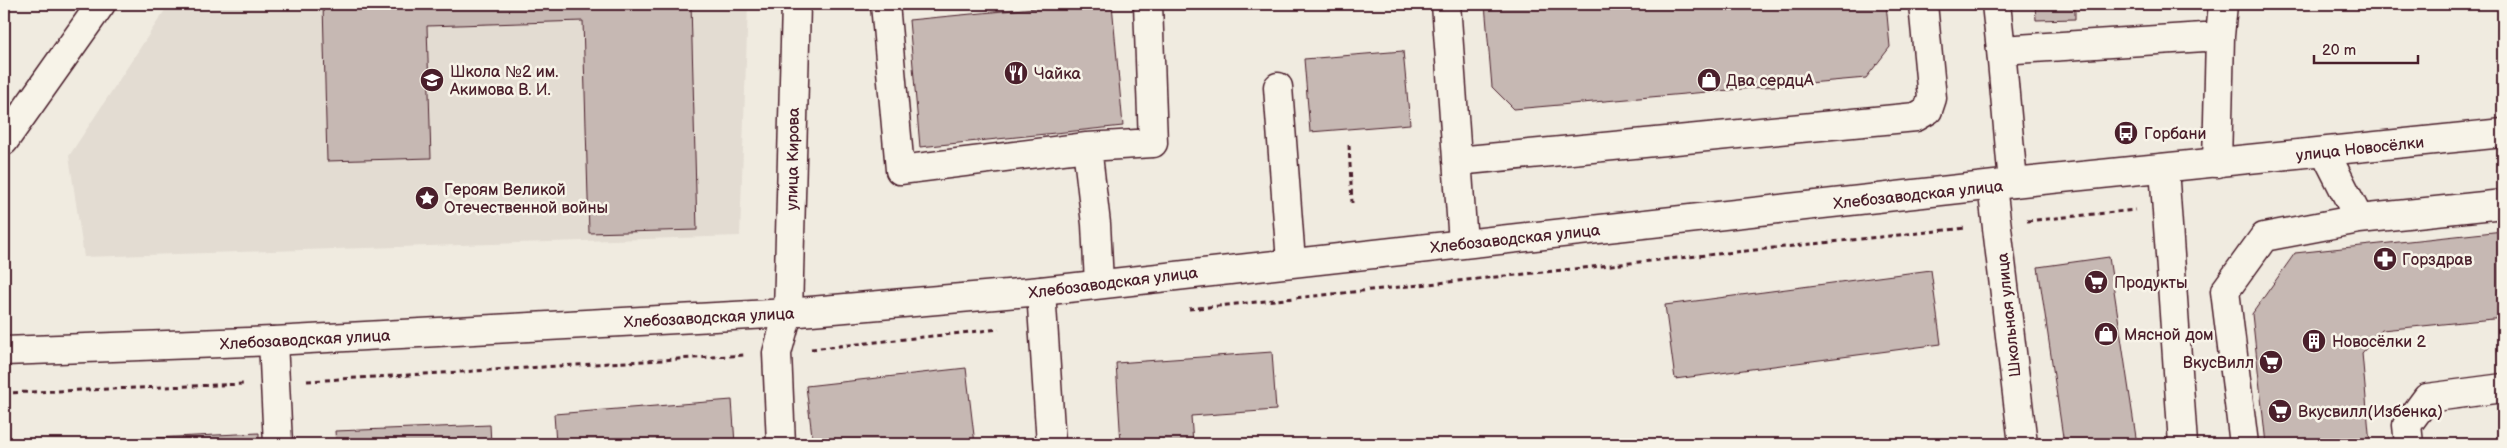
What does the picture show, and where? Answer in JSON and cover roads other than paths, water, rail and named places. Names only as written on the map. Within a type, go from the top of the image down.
[{"type":"main road","points":[[4,141],[101,4]]},
{"type":"main road","name":"улица Кирова","points":[[781,444],[777,353],[788,313],[796,4]]},
{"type":"main road","points":[[885,4],[900,170],[1087,147],[1153,143],[1148,4]]},
{"type":"main road","points":[[1446,4],[1463,243]]},
{"type":"main road","points":[[1457,161],[1916,117],[1928,110],[1932,98],[1923,4]]},
{"type":"main road","name":"Школьная улица","points":[[1996,4],[2001,50],[2003,184],[2023,444]]},
{"type":"main road","points":[[2217,163],[2220,36],[2223,4]]},
{"type":"main road","points":[[2001,50],[2220,36]]},
{"type":"main road","points":[[1278,87],[1290,262]]},
{"type":"main road","name":"улица Новосёлки","points":[[2217,163],[2503,133]]},
{"type":"main road","points":[[1087,147],[1096,224],[1099,283]]},
{"type":"main road","points":[[2325,152],[2359,219]]},
{"type":"main road","name":"Хлебозаводская улица","points":[[4,351],[272,341],[788,313],[1041,291],[1099,283],[2003,184],[2217,163]]},
{"type":"main road","points":[[2164,168],[2183,444]]},
{"type":"main road","points":[[2244,444],[2226,291],[2264,237],[2359,219],[2503,204]]},
{"type":"main road","points":[[1041,291],[1051,444]]},
{"type":"main road","points":[[272,341],[278,444]]},
{"type":"main road","points":[[2409,444],[2407,424],[2427,398],[2503,388]]},
{"type":"place","name":"Чайка","points":[[1016,73]]},
{"type":"place","name":"Школа №2 им. Акимова В. И.","points":[[432,80]]},
{"type":"place","name":"Два сердцА","points":[[1709,80]]},
{"type":"place","name":"Горбани","points":[[2126,133]]},
{"type":"place","name":"Героям Великой Отечественной войны","points":[[427,198]]},
{"type":"place","name":"Горздрав","points":[[2385,259]]},
{"type":"place","name":"Продукты","points":[[2096,282]]},
{"type":"place","name":"Мясной дом","points":[[2106,334]]},
{"type":"place","name":"Новосёлки 2","points":[[2314,341]]},
{"type":"place","name":"ВкусВилл","points":[[2271,362]]},
{"type":"place","name":"Вкусвилл(Избенка)","points":[[2280,411]]}]
